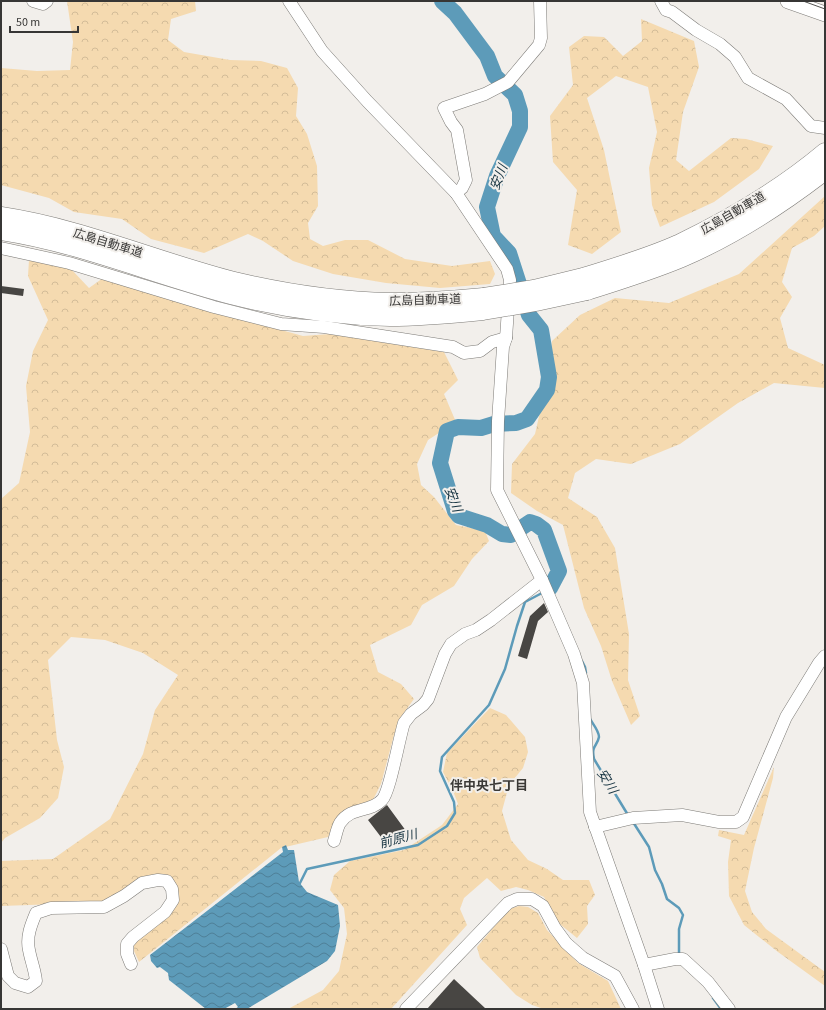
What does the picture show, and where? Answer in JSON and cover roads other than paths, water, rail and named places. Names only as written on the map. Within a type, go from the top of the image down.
[{"type":"highway","name":"広島自動車道","points":[[1,216],[20,219],[85,235],[177,265],[235,281],[290,292],[345,299],[390,302],[437,301],[483,304],[536,302],[585,284],[635,276],[682,258],[727,236],[766,214],[800,191],[822,161]]},
{"type":"highway","name":"広島自動車道","points":[[1,231],[17,233],[81,250],[232,296],[289,307],[344,314],[390,317],[437,316],[483,304]]},
{"type":"main road","points":[[788,1],[825,14]]},
{"type":"street","points":[[33,1],[43,4],[47,1]]},
{"type":"street","points":[[289,1],[322,51],[367,101],[456,192],[507,269],[510,280],[506,338],[503,347],[498,424],[497,490],[542,580],[574,654],[583,683],[590,812],[658,1009]]},
{"type":"street","points":[[456,192],[462,188],[466,180],[457,130],[450,122],[444,108],[485,94],[505,84],[539,45],[541,38],[540,1]]},
{"type":"street","points":[[661,1],[666,10],[672,12],[696,30],[720,44],[735,58],[748,78],[786,99],[811,126],[825,128]]},
{"type":"street","points":[[1,248],[69,263],[214,306],[281,324],[324,327],[453,347],[464,353],[480,352],[492,342],[506,338]]},
{"type":"street","points":[[334,841],[339,823],[347,815],[357,810],[374,807],[383,799],[388,788],[404,723],[411,714],[423,705],[428,698],[445,654],[451,644],[465,634],[476,630],[486,623],[542,580]]},
{"type":"street","points":[[595,827],[630,818],[682,815],[724,822],[736,822],[743,817],[786,717],[819,663],[825,656]]},
{"type":"street","points":[[1,949],[8,976],[15,983],[28,987],[36,981],[35,971],[28,949],[30,928],[36,913],[51,908],[104,908],[142,883],[158,880],[167,881],[172,889],[173,900],[166,912],[133,937],[127,944],[127,954],[131,964]]},
{"type":"street","points":[[406,1009],[508,903],[517,899],[532,899],[543,906],[555,928],[566,943],[583,958],[616,976],[633,1009]]},
{"type":"street","points":[[644,965],[679,959],[708,982],[729,1009]]},
{"type":"water","points":[[286,845],[288,850],[294,850],[299,882],[307,892],[338,905],[340,926],[335,951],[327,961],[247,1009],[235,1009],[238,1007],[235,1003],[224,1009],[206,1009],[169,980],[168,973],[160,967],[157,968],[151,961],[150,955],[283,852],[282,847]]},
{"type":"waterway","name":"安川","points":[[442,1],[455,13],[487,56],[495,76],[515,95],[520,111],[520,127],[497,176],[487,207],[493,236],[509,253],[529,315],[541,330],[549,377],[547,390],[527,419],[516,423],[494,424],[481,428],[458,427],[447,431],[440,463],[455,511],[459,516],[487,525],[502,534],[511,535],[530,522],[536,524],[544,530],[559,571],[550,588]]},
{"type":"waterway","name":"前原川","points":[[299,885],[307,869],[418,845],[447,826],[455,813],[454,802],[440,771],[442,757],[489,705],[505,669],[525,602],[542,593]]},
{"type":"waterway","name":"安川","points":[[582,661],[586,673]]},
{"type":"waterway","name":"安川","points":[[590,719],[599,735],[593,751],[594,759],[628,815]]},
{"type":"waterway","name":"安川","points":[[633,822],[649,847],[655,870],[667,899],[679,908],[683,915],[679,929],[679,955]]},
{"type":"waterway","name":"安川","points":[[713,998],[721,1009]]},
{"type":"tram line","points":[[803,1],[825,9]]},
{"type":"district","name":"伴中央七丁目","points":[[489,785]]}]
